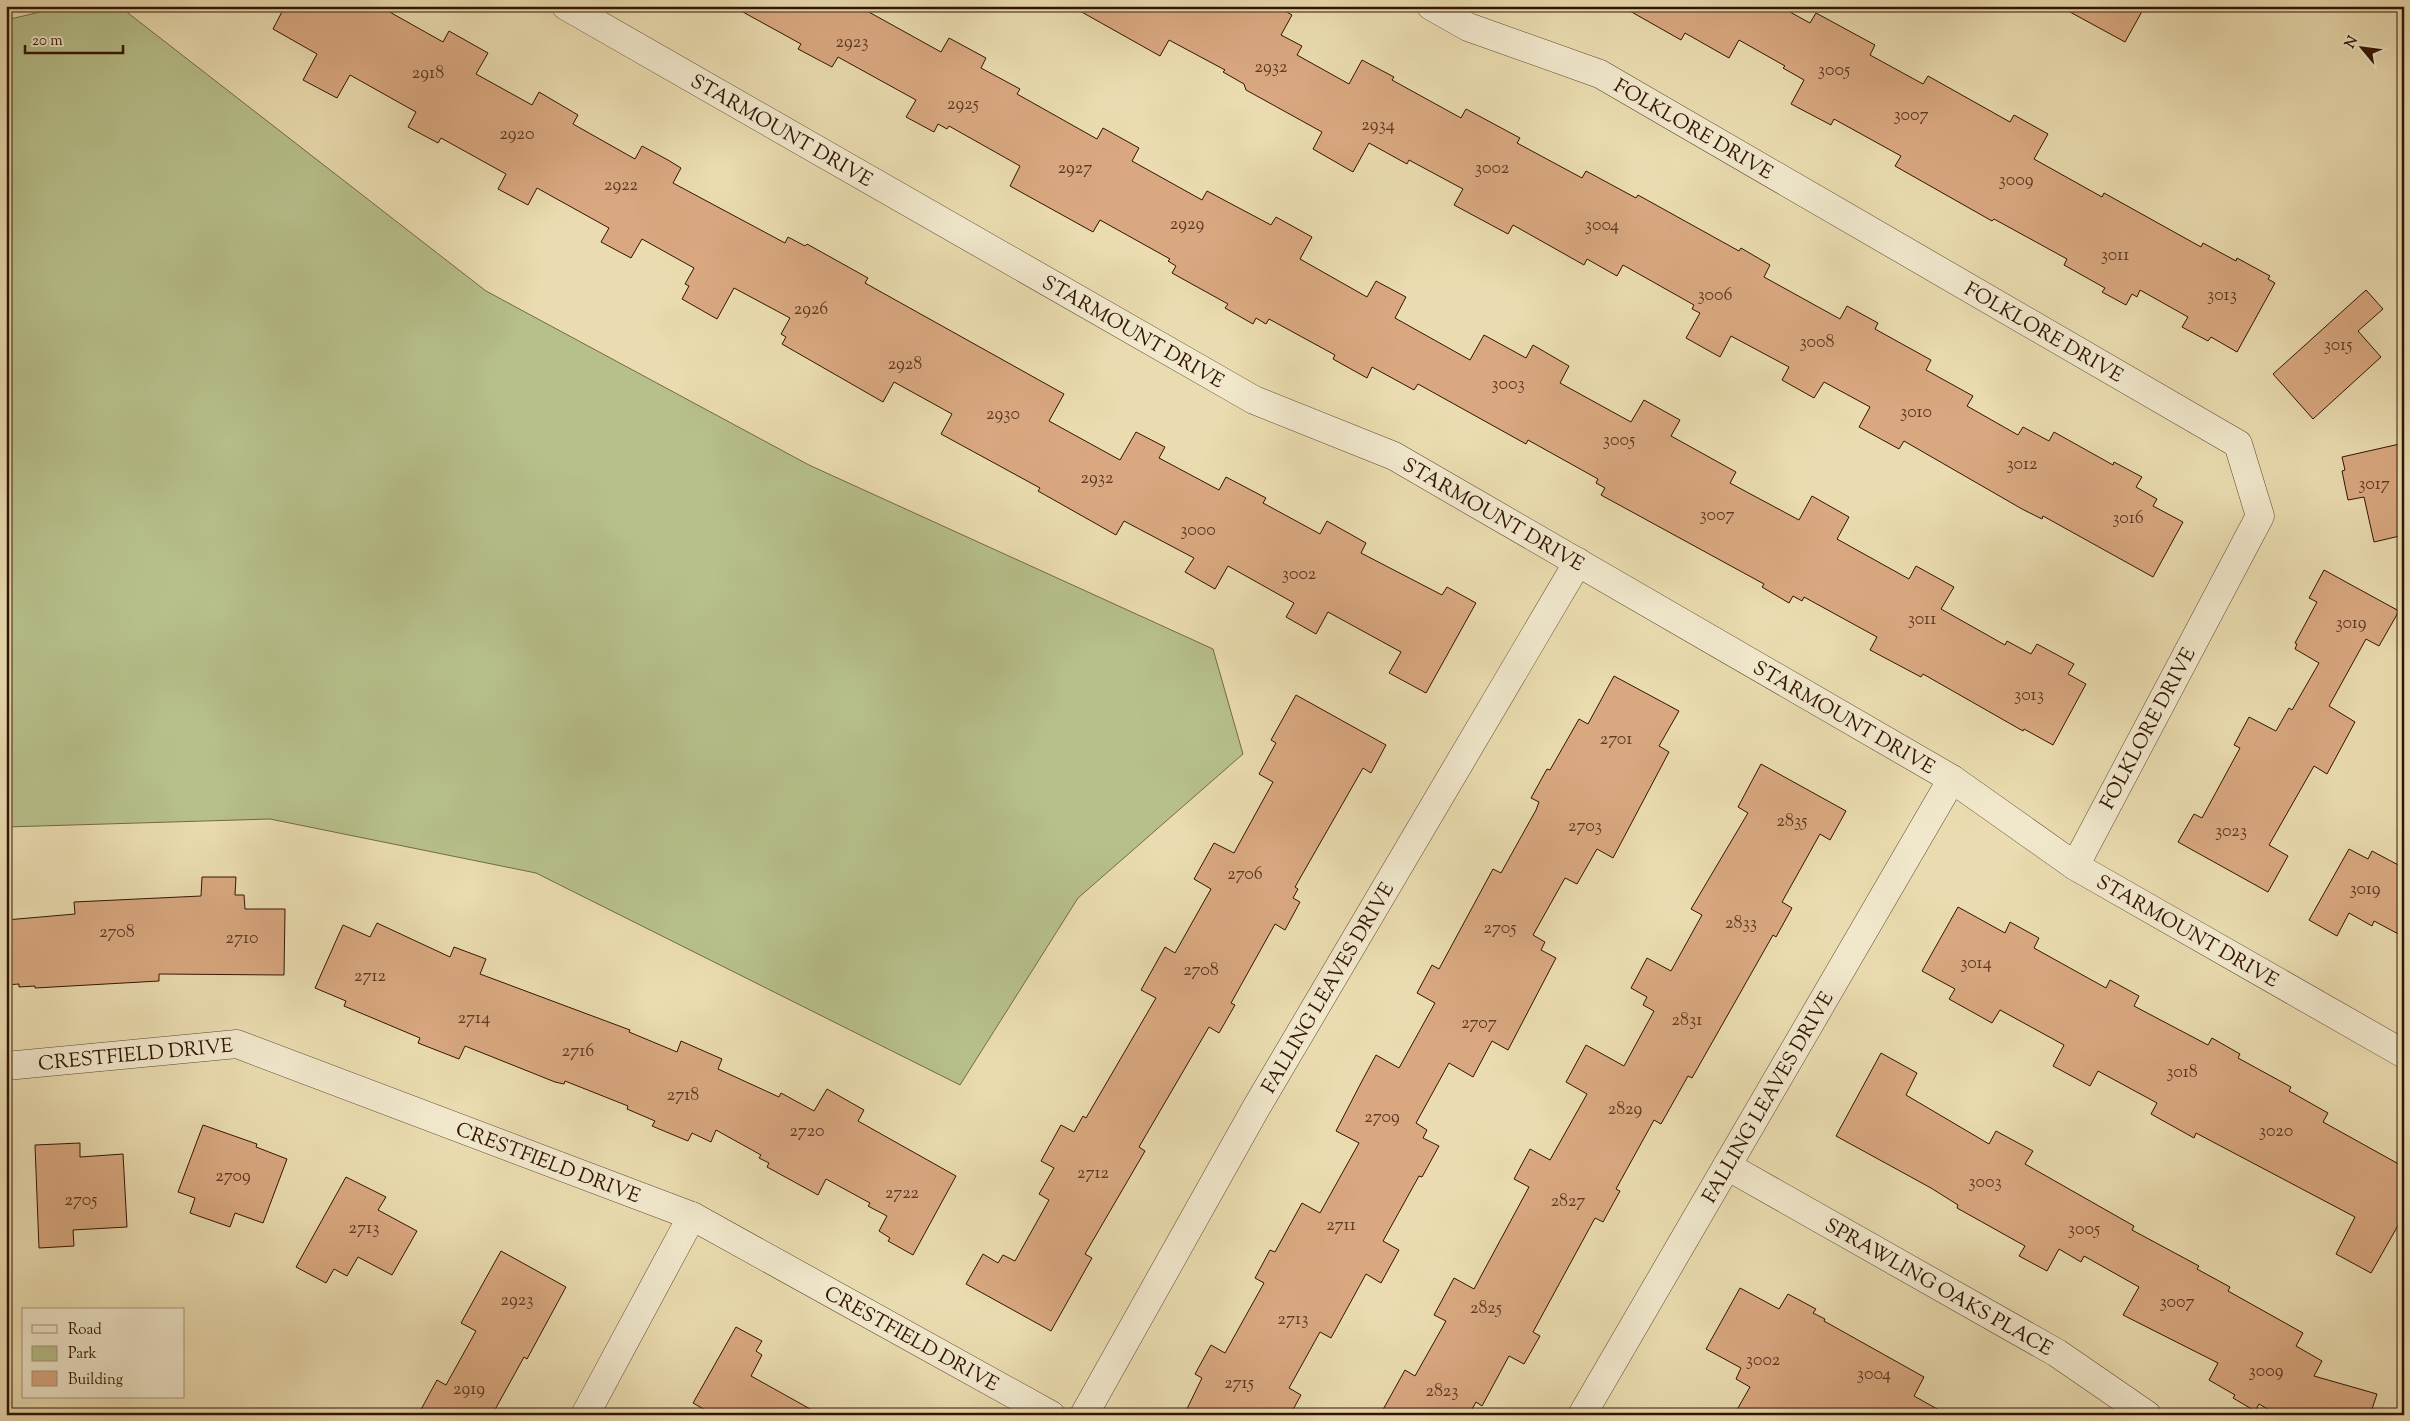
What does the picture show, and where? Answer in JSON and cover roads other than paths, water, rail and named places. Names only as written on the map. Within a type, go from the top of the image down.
[{"type":"street","name":"STARMOUNT DRIVE","points":[[566,6],[1254,400],[1394,456],[1952,779],[2075,866],[2404,1054]]},
{"type":"street","name":"FOLKLORE DRIVE","points":[[1431,6],[1468,27],[1600,74],[2238,444],[2260,516],[2075,866]]},
{"type":"street","name":"FALLING LEAVES DRIVE","points":[[1084,1415],[1256,1108],[1578,562]]},
{"type":"street","name":"FALLING LEAVES DRIVE","points":[[1582,1415],[1952,779]]},
{"type":"street","name":"CRESTFIELD DRIVE","points":[[6,1066],[237,1044],[692,1216],[1051,1415]]},
{"type":"street","name":"SPRAWLING OAKS PLACE","points":[[1727,1166],[2057,1353],[2147,1415]]},
{"type":"street","points":[[585,1415],[692,1216]]}]
